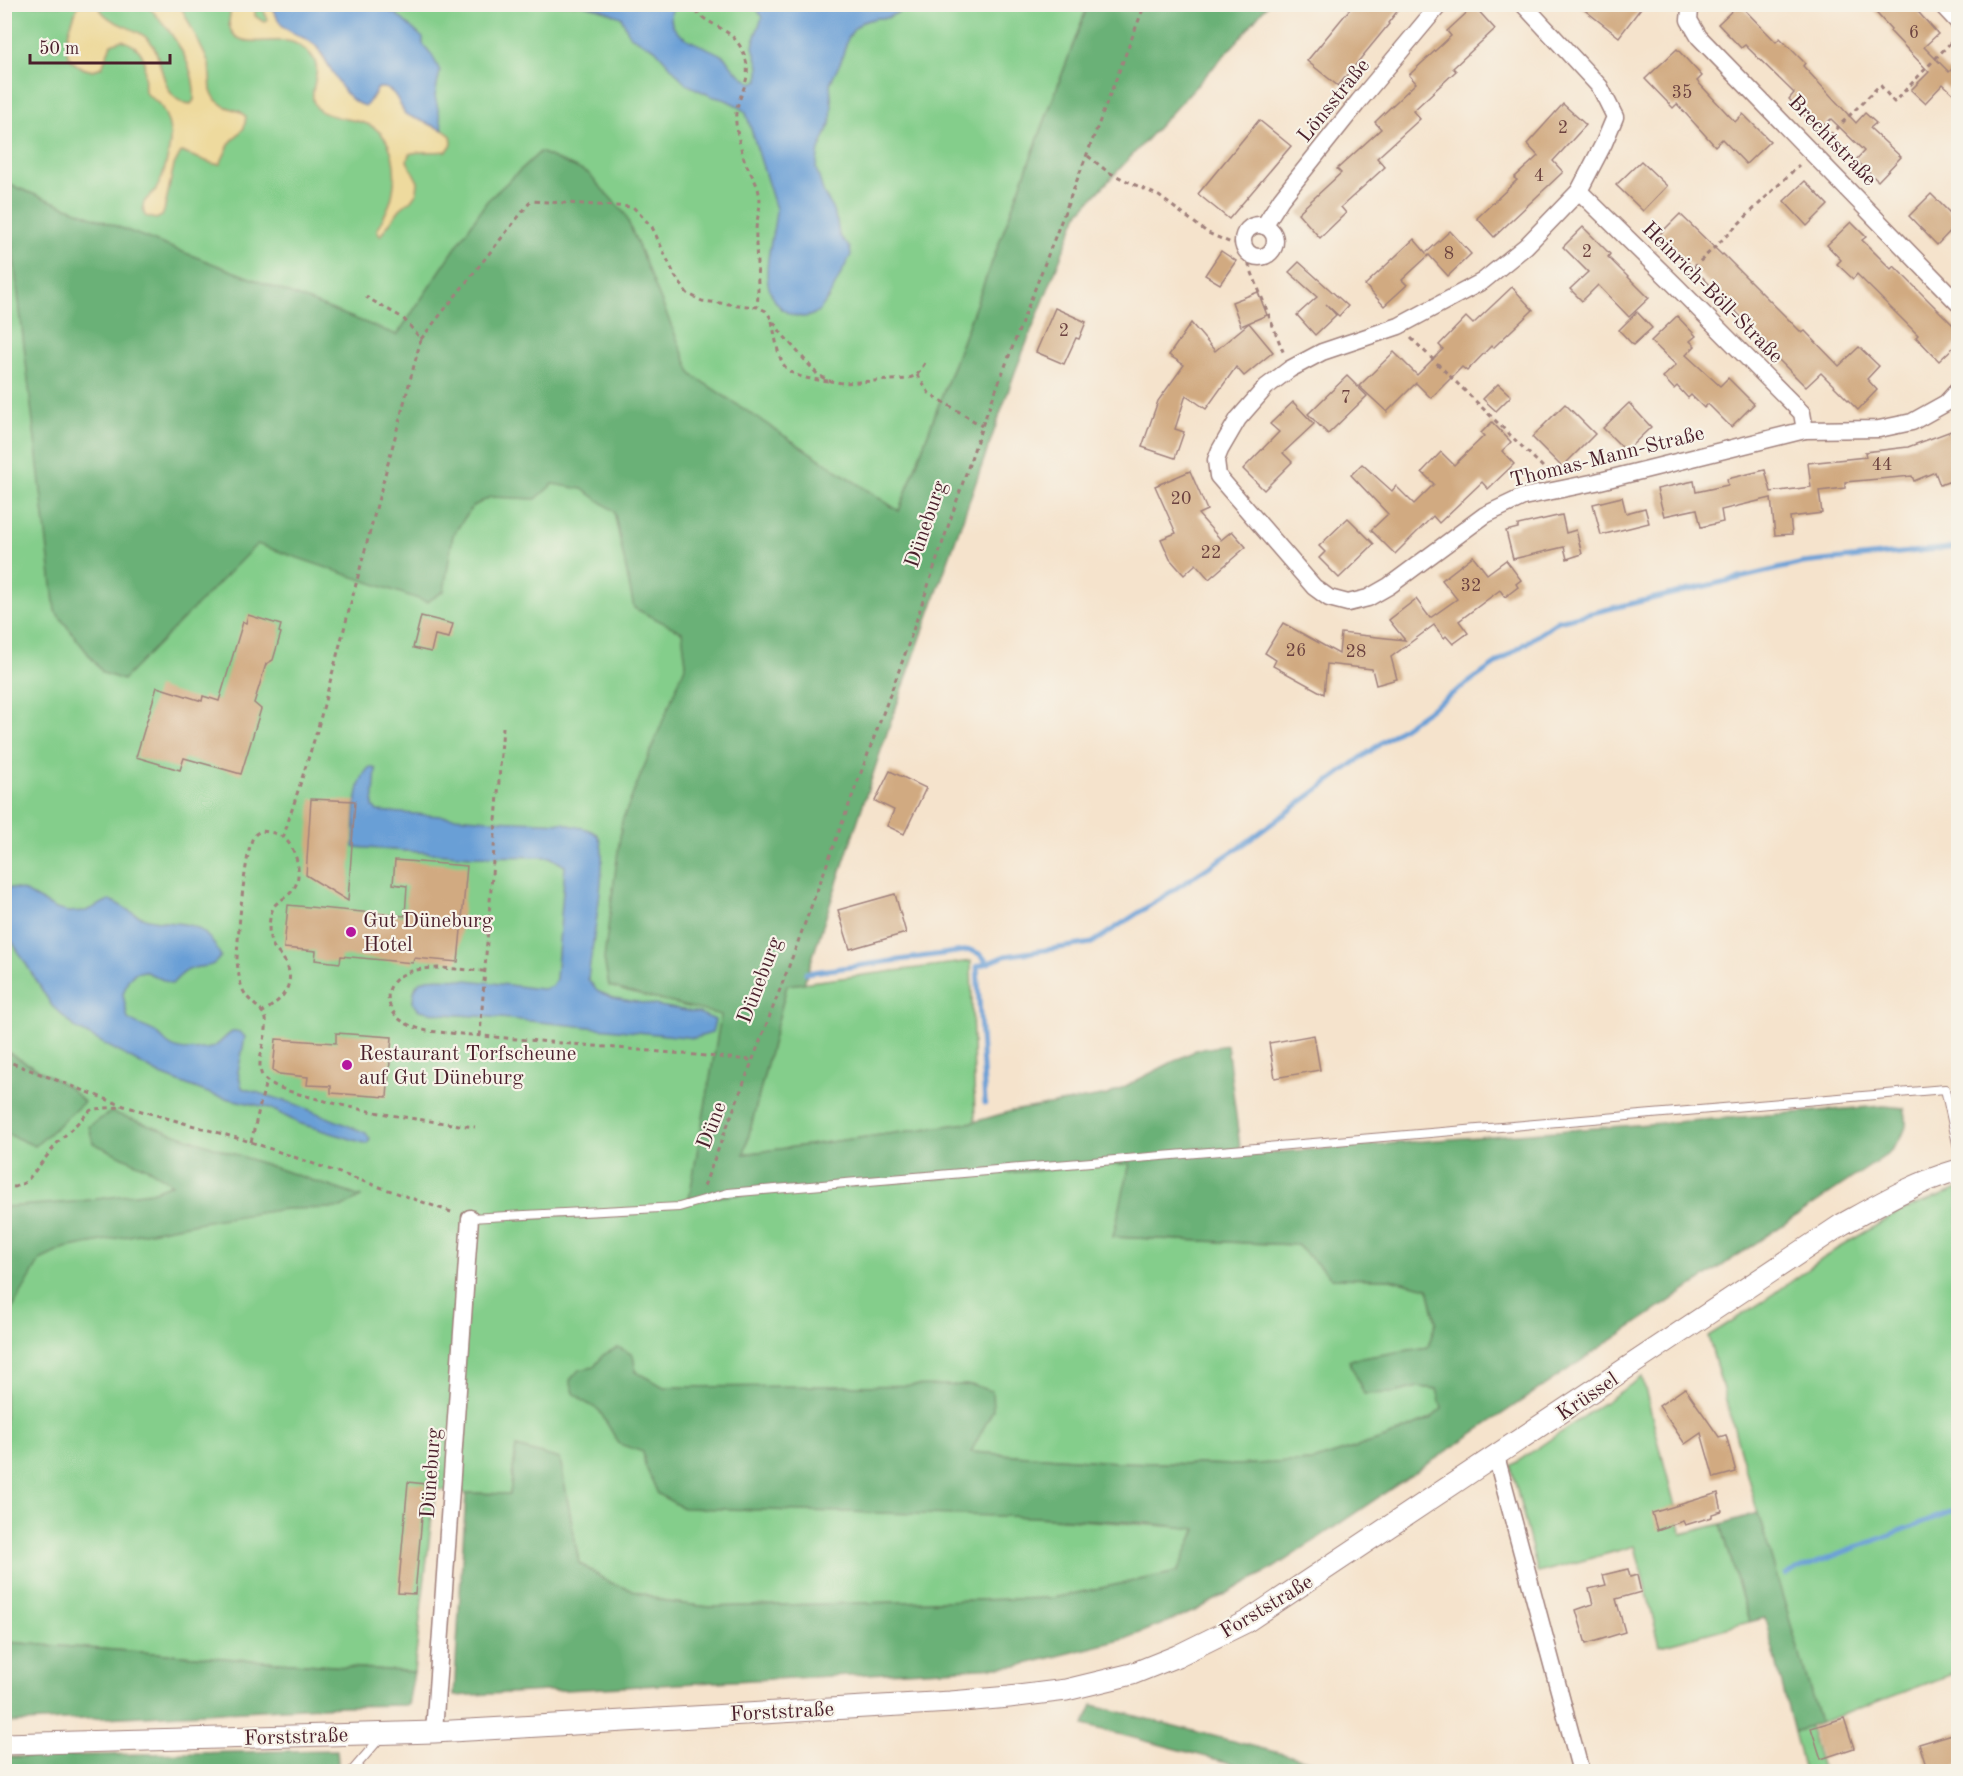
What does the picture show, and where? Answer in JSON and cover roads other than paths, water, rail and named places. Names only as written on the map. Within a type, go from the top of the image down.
[{"type":"street","name":"Lönsstraße","points":[[1264,226],[1281,199],[1440,4]]},
{"type":"street","name":"Thomas-Mann-Straße","points":[[1523,4],[1600,87],[1615,117],[1579,191],[1526,246],[1483,282],[1399,326],[1322,352],[1290,369],[1266,387],[1238,419],[1216,460],[1218,476],[1314,587],[1329,598],[1348,603],[1368,598],[1389,586],[1485,515],[1523,497],[1596,482],[1805,430],[1879,429],[1912,422],[1946,403],[1959,390]]},
{"type":"street","name":"Brechtstraße","points":[[1694,4],[1690,10],[1689,20],[1700,37],[1959,303]]},
{"type":"street","points":[[1941,4],[1959,22]]},
{"type":"street","name":"Heinrich-Böll-Straße","points":[[1579,191],[1802,413],[1805,430]]},
{"type":"street","points":[[1254,226],[1264,226],[1272,232],[1275,242],[1272,251],[1263,256],[1248,249],[1244,238],[1249,229],[1254,226]]},
{"type":"street","name":"Krüssel","points":[[1496,1456],[1840,1225],[1894,1195],[1959,1170]]},
{"type":"street","name":"Düneburg","points":[[434,1732],[470,1218]]},
{"type":"street","points":[[1496,1456],[1581,1772]]},
{"type":"street","name":"Forststraße","points":[[4,1744],[434,1732],[951,1702],[1066,1690],[1132,1674],[1177,1656],[1246,1622],[1496,1456]]},
{"type":"lane","points":[[470,1218],[679,1208],[728,1193],[1946,1089],[1959,1148]]},
{"type":"lane","points":[[351,1772],[385,1733]]},
{"type":"water","points":[[271,5],[377,5],[396,14],[423,38],[423,44],[440,71],[435,96],[443,130],[405,114],[395,96],[388,89],[378,88],[366,106],[350,98],[317,47],[309,40],[286,29]]},
{"type":"water","points":[[583,5],[674,5],[671,16],[672,25],[677,32],[723,56],[736,71],[752,83],[759,80],[759,66],[753,47],[762,18],[755,5],[913,5],[887,18],[862,22],[854,29],[848,38],[841,61],[830,84],[831,122],[819,150],[816,168],[824,194],[837,222],[839,235],[850,248],[851,255],[830,296],[820,310],[806,317],[788,313],[777,304],[770,292],[767,265],[776,209],[746,113],[726,100],[711,96],[686,84],[655,49],[630,36],[621,17]]},
{"type":"water","points":[[370,767],[376,769],[373,806],[377,811],[564,823],[595,833],[601,846],[602,862],[599,904],[588,979],[597,991],[614,998],[699,1013],[715,1020],[712,1033],[695,1038],[419,1010],[413,1003],[415,989],[421,981],[433,978],[544,989],[552,986],[556,979],[565,866],[550,857],[472,856],[354,847],[355,816],[360,782]]},
{"type":"water","points":[[5,887],[22,890],[56,909],[68,912],[86,911],[109,900],[142,917],[196,927],[213,942],[221,956],[210,966],[188,970],[172,984],[144,971],[135,973],[128,980],[123,994],[128,1019],[155,1032],[171,1046],[184,1050],[212,1048],[232,1032],[238,1031],[245,1037],[238,1072],[242,1088],[295,1104],[366,1133],[370,1140],[367,1144],[298,1123],[270,1108],[216,1096],[161,1075],[77,1029],[52,1006],[5,930]]},
{"type":"waterway","points":[[806,973],[970,950],[980,954],[988,963],[1005,956],[1092,943],[1244,844],[1388,738],[1558,621],[1803,563],[1958,547]]},
{"type":"waterway","points":[[985,1103],[977,966],[988,963]]},
{"type":"waterway","points":[[1786,1574],[1958,1509]]},
{"type":"place","name":"Gut Düneburg Hotel","points":[[351,932]]},
{"type":"place","name":"Restaurant Torfscheune auf Gut Düneburg","points":[[347,1065]]}]
